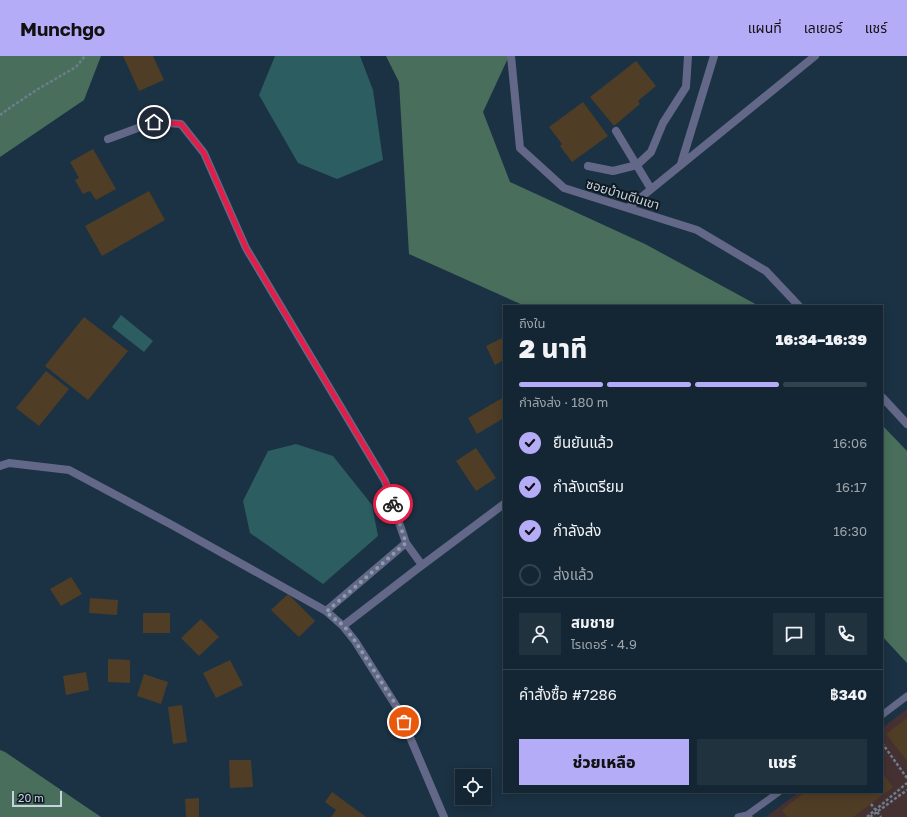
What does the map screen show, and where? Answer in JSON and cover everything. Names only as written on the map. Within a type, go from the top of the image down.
[{"type":"street","name":"ซอยบ้านตีนเขา","points":[[511,56],[520,148],[564,188],[697,230],[766,271],[798,305]]},
{"type":"street","points":[[588,166],[613,171],[637,165],[651,152],[662,123],[686,87],[688,56]]},
{"type":"street","points":[[681,165],[714,56]]},
{"type":"street","points":[[628,208],[815,56]]},
{"type":"street","points":[[108,139],[154,122],[181,124],[204,153],[246,248],[385,481],[406,543],[422,565]]},
{"type":"street","points":[[616,131],[651,189]]},
{"type":"street","points":[[883,398],[907,424]]},
{"type":"street","points":[[0,466],[9,463],[69,470],[172,525],[326,612],[344,626],[398,708],[444,817]]},
{"type":"street","points":[[344,626],[422,565],[503,505]]},
{"type":"street","points":[[326,612],[406,543]]},
{"type":"lane","points":[[883,714],[907,696]]},
{"type":"lane","points":[[738,817],[748,816],[778,793]]},
{"type":"path","points":[[0,115],[38,89],[76,67],[85,56]]},
{"type":"path","points":[[883,744],[907,778]]},
{"type":"path","points":[[867,817],[907,784]]},
{"type":"path","points":[[870,817],[907,790]]},
{"type":"path","points":[[871,804],[881,817]]},
{"type":"path","points":[[871,813],[875,817]]},
{"type":"shaded area","points":[[0,56],[101,56],[84,100],[0,157]]},
{"type":"shaded area","points":[[275,56],[360,56],[373,90],[383,160],[337,179],[298,163],[259,95]]},
{"type":"shaded area","points":[[386,56],[509,56],[483,112],[510,182],[645,244],[757,305],[523,305],[409,254],[399,82]]},
{"type":"shaded area","points":[[121,315],[153,341],[144,352],[112,327]]},
{"type":"shaded area","points":[[883,426],[907,451],[907,663],[883,637]]},
{"type":"shaded area","points":[[296,444],[333,456],[372,505],[378,536],[323,584],[250,533],[243,501],[268,451]]},
{"type":"shaded area","points":[[907,709],[907,817],[766,817],[798,793],[883,793],[883,727]]},
{"type":"shaded area","points":[[0,750],[5,752],[101,817],[0,817]]},
{"type":"building","points":[[123,56],[153,56],[164,80],[139,91]]},
{"type":"building","points":[[636,61],[656,86],[638,101],[640,104],[614,126],[590,97]]},
{"type":"building","points":[[583,102],[608,136],[572,162],[560,146],[562,144],[549,127]]},
{"type":"building","points":[[93,149],[116,189],[96,200],[90,191],[83,194],[75,180],[79,178],[70,162]]},
{"type":"building","points":[[149,191],[165,220],[102,256],[85,226]]},
{"type":"building","points":[[84,317],[128,351],[88,400],[45,366]]},
{"type":"building","points":[[503,338],[503,361],[495,365],[486,346]]},
{"type":"building","points":[[46,371],[69,389],[39,426],[16,408]]},
{"type":"building","points":[[503,398],[503,419],[477,434],[468,418]]},
{"type":"building","points":[[476,448],[496,478],[476,491],[456,461]]},
{"type":"building","points":[[71,577],[82,594],[61,606],[50,589]]},
{"type":"building","points":[[288,594],[315,621],[299,637],[271,610]]},
{"type":"building","points":[[90,598],[118,600],[117,615],[89,613]]},
{"type":"building","points":[[143,613],[170,613],[170,633],[143,633]]},
{"type":"building","points":[[201,619],[219,637],[199,656],[181,638]]},
{"type":"building","points":[[108,659],[130,660],[130,683],[108,682]]},
{"type":"building","points":[[230,660],[243,685],[216,698],[203,673]]},
{"type":"building","points":[[86,672],[89,690],[66,695],[63,676]]},
{"type":"building","points":[[144,674],[168,682],[161,704],[137,696]]},
{"type":"building","points":[[182,705],[187,742],[173,744],[168,707]]},
{"type":"building","points":[[907,718],[907,761],[886,734]]},
{"type":"building","points":[[229,760],[251,760],[253,787],[230,788]]},
{"type":"building","points":[[883,774],[893,787],[853,817],[787,817],[782,810],[804,793],[883,793]]},
{"type":"building","points":[[332,792],[366,817],[331,817],[336,810],[325,802]]},
{"type":"building","points":[[199,798],[199,817],[186,817],[185,799]]},
{"type":"way so far","points":[[393,504],[406,543],[326,612],[344,626],[355,641],[398,708],[404,722]]},
{"type":"route","points":[[154,122],[181,124],[204,153],[246,248],[385,481],[393,504]]}]
